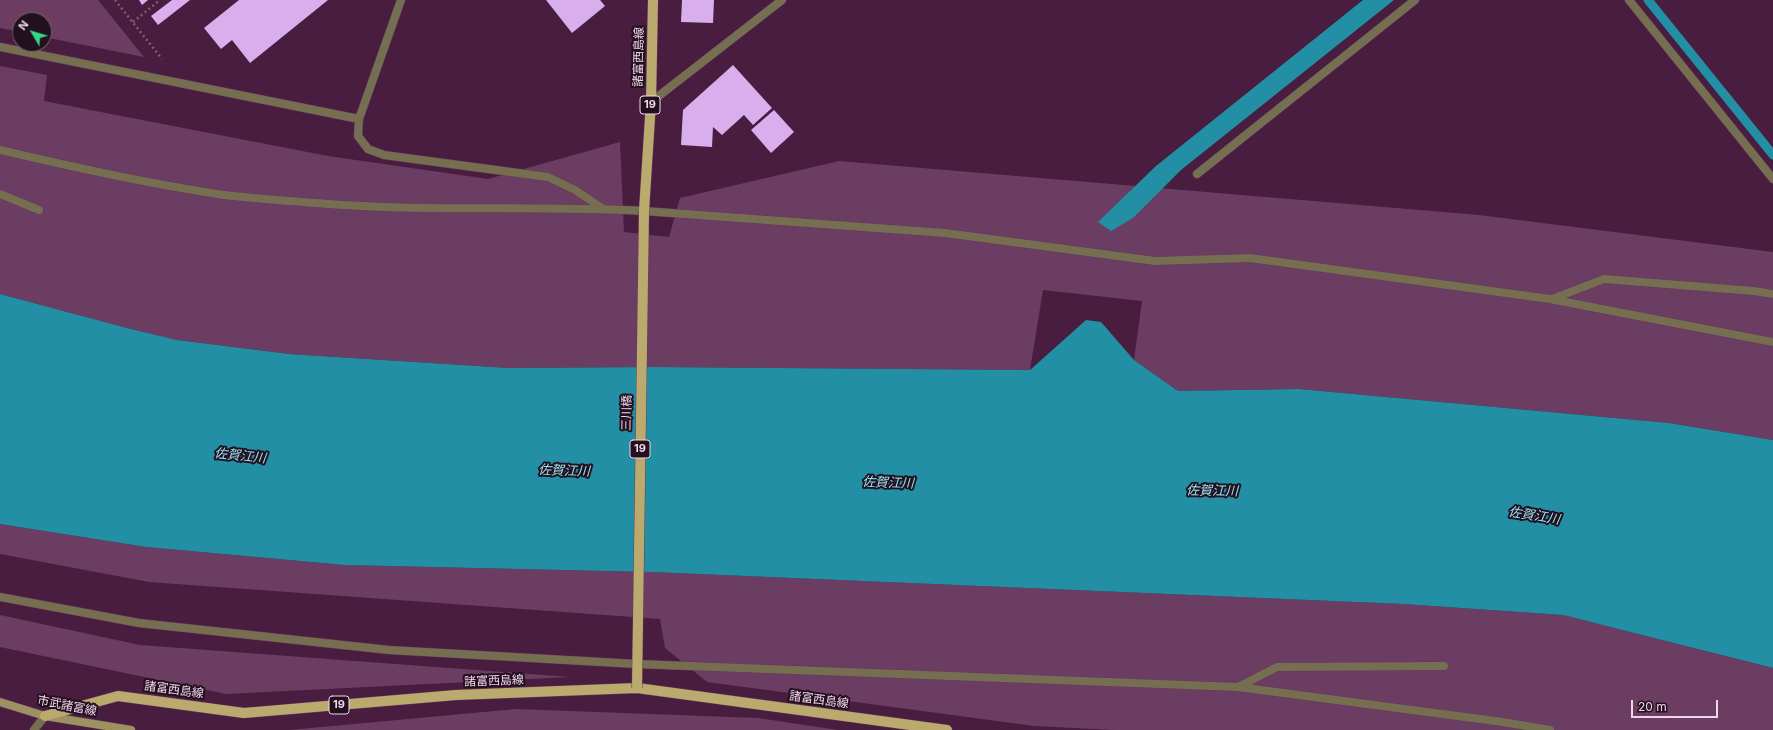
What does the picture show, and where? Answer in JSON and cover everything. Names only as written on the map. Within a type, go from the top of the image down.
[{"type":"main road","name":"諸富西島線","points":[[644,211],[651,102],[653,0]]},
{"type":"main road","name":"三川橋","points":[[637,688],[644,211]]},
{"type":"main road","name":"諸富西島線","points":[[45,716],[118,696],[244,713],[456,695],[637,688],[946,730]]},
{"type":"main road","name":"市武諸富線","points":[[0,702],[45,716],[131,730]]},
{"type":"street","points":[[401,0],[359,120],[358,136],[368,149],[384,155],[548,177],[575,190],[602,208]]},
{"type":"street","points":[[651,102],[782,0]]},
{"type":"street","points":[[1197,174],[1415,0]]},
{"type":"street","points":[[1629,0],[1773,179]]},
{"type":"street","points":[[0,47],[359,120]]},
{"type":"street","points":[[0,150],[94,172],[218,194],[329,204],[460,208],[602,208],[945,233],[1155,260],[1250,258],[1550,299],[1773,342]]},
{"type":"street","points":[[0,194],[39,210]]},
{"type":"street","points":[[1550,299],[1604,279],[1754,291],[1773,294]]},
{"type":"street","points":[[0,597],[138,623],[365,647],[637,664],[1238,687],[1495,721],[1550,730]]},
{"type":"street","points":[[1238,687],[1277,667],[1444,666]]},
{"type":"street","points":[[34,730],[45,716]]},
{"type":"path","points":[[115,0],[182,84]]},
{"type":"path","points":[[133,22],[160,0]]},
{"type":"shaded area","points":[[0,0],[98,0],[144,57],[52,39],[52,12],[12,12],[12,30],[0,28]]},
{"type":"shaded area","points":[[0,66],[47,75],[44,101],[328,156],[488,179],[620,142],[624,232],[669,237],[680,198],[839,161],[1479,215],[1773,252],[1773,440],[1669,423],[1299,389],[1178,391],[1134,360],[1142,301],[1043,290],[1030,370],[653,367],[508,368],[289,354],[177,340],[0,294]]},
{"type":"shaded area","points":[[0,524],[146,547],[344,565],[651,572],[1403,604],[1563,615],[1773,668],[1773,730],[1114,730],[1034,726],[707,682],[665,648],[660,619],[149,582],[0,554]]},
{"type":"shaded area","points":[[0,615],[140,645],[570,677],[226,694],[0,647]]},
{"type":"shaded area","points":[[516,709],[758,718],[838,730],[289,730]]},
{"type":"water","points":[[1363,0],[1394,0],[1181,170],[1133,218],[1111,231],[1098,222],[1156,166]]},
{"type":"water","name":"佐賀江川","points":[[0,294],[177,340],[289,354],[508,368],[653,367],[1030,370],[1086,320],[1101,322],[1134,360],[1178,391],[1299,389],[1669,423],[1773,440],[1773,668],[1563,615],[1403,604],[651,572],[344,565],[146,547],[0,524]]},
{"type":"building","points":[[139,0],[148,0],[142,5]]},
{"type":"building","points":[[172,0],[190,0],[158,25],[151,16]]},
{"type":"building","points":[[239,0],[328,0],[250,63],[232,40],[221,49],[204,28]]},
{"type":"building","points":[[546,0],[600,0],[605,6],[572,33]]},
{"type":"building","points":[[682,0],[714,0],[713,23],[681,22]]},
{"type":"building","points":[[733,65],[772,108],[753,125],[744,115],[722,135],[713,127],[712,147],[681,145],[683,110]]},
{"type":"building","points":[[774,110],[794,132],[771,153],[751,130]]},
{"type":"waterway","points":[[1648,0],[1773,155]]}]
